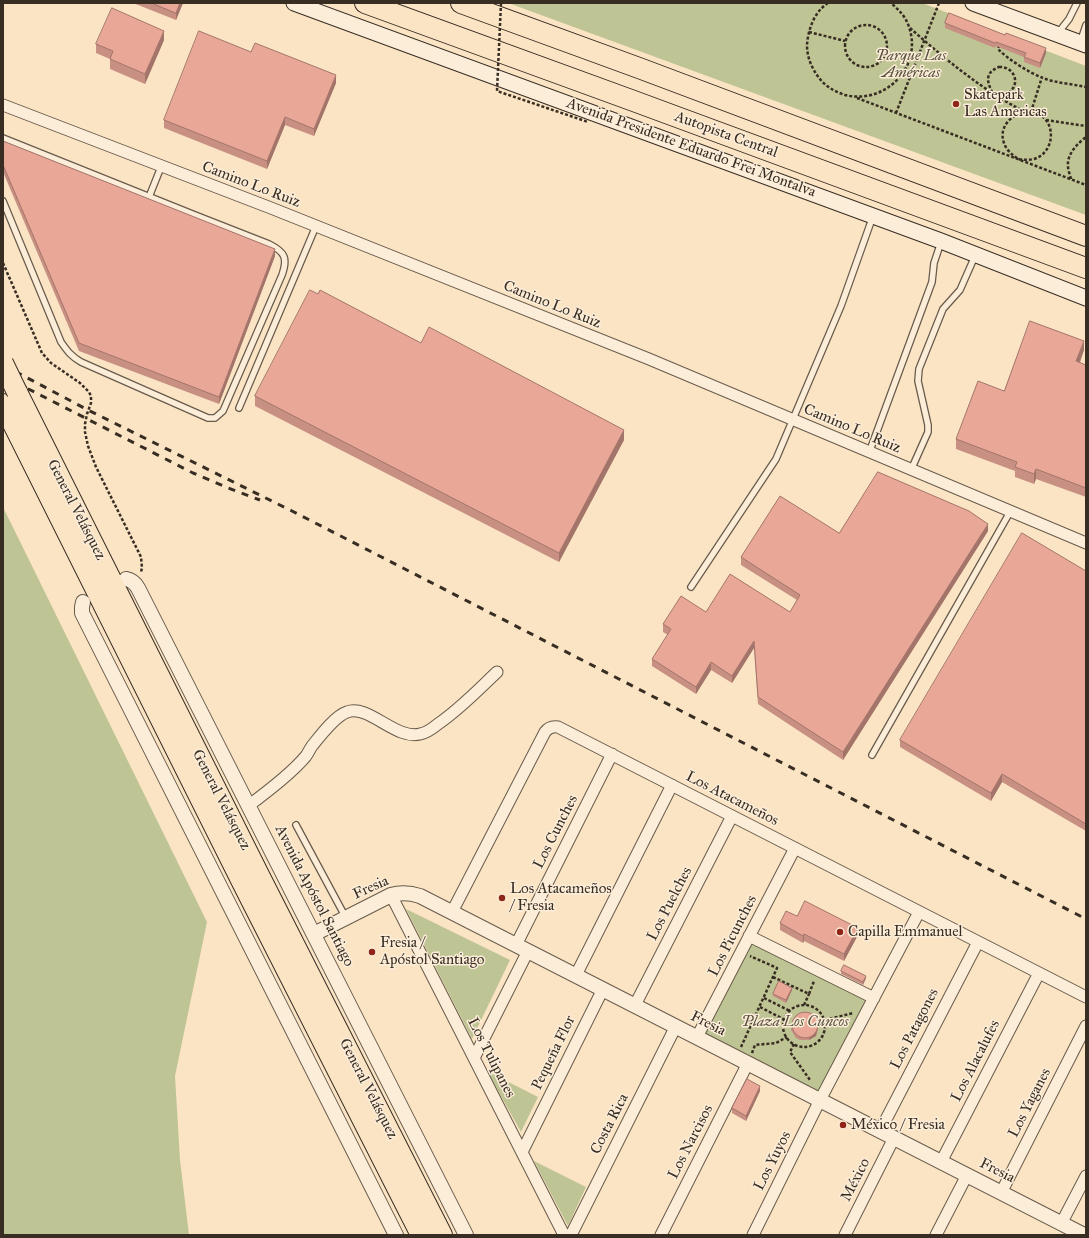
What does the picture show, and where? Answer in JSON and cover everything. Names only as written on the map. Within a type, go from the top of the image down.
[{"type":"highway","name":"Autopista Central","points":[[366,3],[1068,262],[1086,270]]},
{"type":"highway","points":[[461,3],[639,68],[1086,236]]},
{"type":"highway","points":[[1037,217],[1086,228]]},
{"type":"highway","name":"General Velásquez","points":[[3,364],[10,398],[242,884],[421,1235]]},
{"type":"highway","name":"General Velásquez","points":[[10,398],[259,875],[442,1235]]},
{"type":"main road","name":"Avenida Presidente Eduardo Frei Montalva","points":[[294,3],[976,254],[1086,298]]},
{"type":"main road","points":[[972,3],[1083,44]]},
{"type":"street","name":"Camino Lo Ruiz","points":[[3,105],[316,226],[649,359],[869,453],[1086,543]]},
{"type":"street","name":"Avenida Apóstol Santiago","points":[[130,581],[314,934],[466,1235]]},
{"type":"street","points":[[83,602],[82,613],[396,1235]]},
{"type":"street","points":[[248,806],[306,756],[319,738],[340,715],[351,711],[362,712],[406,734],[421,734],[431,729],[455,712],[497,672]]},
{"type":"street","name":"Los Atacameños","points":[[452,912],[545,732],[551,727],[558,727],[1086,997]]},
{"type":"street","name":"Los Cunches","points":[[474,1058],[522,948],[612,754]]},
{"type":"street","points":[[576,976],[672,785]]},
{"type":"street","name":"Los Puelches","points":[[635,1005],[732,816]]},
{"type":"street","name":"Los Picunches","points":[[697,1037],[795,848]]},
{"type":"street","name":"Fresia","points":[[314,934],[392,895],[401,893],[420,896],[697,1037],[749,1059],[820,1100],[1084,1235]]},
{"type":"street","name":"Los Tulipanes","points":[[392,895],[564,1235]]},
{"type":"street","name":"Los Yuyos","points":[[753,1235],[820,1100],[919,912]]},
{"type":"street","points":[[749,936],[874,998]]},
{"type":"street","name":"Los Patagones","points":[[880,1131],[978,942]]},
{"type":"street","name":"Los Alacalufes","points":[[941,1162],[1039,973]]},
{"type":"street","name":"Pequeña Flor","points":[[522,1152],[603,989]]},
{"type":"street","name":"Costa Rica","points":[[571,1235],[676,1026]]},
{"type":"street","name":"Los Yaganes","points":[[1001,1193],[1086,1026]]},
{"type":"street","name":"Los Narcisos","points":[[661,1235],[749,1059]]},
{"type":"street","name":"México","points":[[844,1235],[894,1138]]},
{"type":"street","points":[[936,1235],[967,1175]]},
{"type":"street","points":[[1061,1224],[1086,1176]]},
{"type":"lane","points":[[1057,34],[1069,19],[1076,3]]},
{"type":"lane","points":[[1083,44],[1086,25]]},
{"type":"lane","points":[[3,138],[269,244],[280,250],[284,255],[285,267],[223,411],[215,418],[208,418],[81,362],[71,356],[67,352],[62,342],[3,200]]},
{"type":"lane","points":[[149,197],[161,166]]},
{"type":"lane","points":[[691,587],[776,459],[841,306],[873,216]]},
{"type":"lane","points":[[239,408],[316,226]]},
{"type":"lane","points":[[869,453],[932,282],[934,262],[941,241]]},
{"type":"lane","points":[[911,470],[928,432],[928,425],[918,381],[920,369],[942,309],[960,290],[976,254]]},
{"type":"lane","points":[[872,755],[1010,512]]},
{"type":"lane","points":[[296,825],[346,918]]},
{"type":"path","points":[[501,3],[497,91],[588,122]]},
{"type":"path","points":[[828,3],[824,5],[814,19],[808,35],[807,52],[812,69],[823,83],[837,92],[854,97],[1086,185]]},
{"type":"path","points":[[854,97],[872,96],[888,89],[900,77],[909,62],[912,45],[909,28],[901,12],[891,3]]},
{"type":"path","points":[[896,113],[939,3]]},
{"type":"path","points":[[871,25],[882,32],[887,45],[886,51],[883,58],[878,63],[864,67],[851,61],[847,55],[845,41],[852,30],[858,26],[871,25]]},
{"type":"path","points":[[909,28],[974,81],[1003,101],[1023,112]]},
{"type":"path","points":[[809,32],[845,41]]},
{"type":"path","points":[[1000,43],[998,49],[1004,55],[1042,78],[1086,87]]},
{"type":"path","points":[[1003,67],[1007,68],[1015,78],[1014,86],[1007,93],[992,94],[988,85],[988,76],[994,69],[1003,67]]},
{"type":"path","points":[[1032,112],[1042,78]]},
{"type":"path","points":[[1032,112],[1039,114],[1046,120],[1050,127],[1050,143],[1041,155],[1034,159],[1018,159],[1007,149],[1004,142],[1003,134],[1005,127],[1009,119],[1015,114],[1032,112]]},
{"type":"path","points":[[1046,120],[1086,126]]},
{"type":"path","points":[[1072,180],[1068,166],[1070,156],[1077,144],[1086,137]]},
{"type":"path","points":[[3,263],[42,353],[51,364],[80,383],[91,396],[91,403],[85,418],[85,432],[88,446],[96,467],[141,558],[141,573],[130,581]]},
{"type":"path","points":[[740,1050],[777,968],[741,952]]},
{"type":"path","points":[[804,1005],[820,970]]},
{"type":"path","points":[[773,977],[809,994]]},
{"type":"path","points":[[764,998],[790,1011]]},
{"type":"path","points":[[804,1005],[812,1006],[818,1010],[825,1020],[824,1034],[820,1040],[815,1044],[808,1046],[794,1044],[789,1040],[784,1027],[785,1020],[790,1011],[804,1005]]},
{"type":"path","points":[[760,1007],[785,1020]]},
{"type":"path","points":[[825,1020],[853,1013]]},
{"type":"path","points":[[749,1059],[755,1045],[776,1043],[787,1037]]},
{"type":"path","points":[[794,1044],[790,1052],[813,1084]]},
{"type":"green space","name":"Parque Las Américas","points":[[922,3],[1086,66],[1086,215],[511,4]]},
{"type":"green space","points":[[3,507],[207,922],[175,1076],[180,1160],[189,1235],[3,1235]]},
{"type":"green space","points":[[406,909],[510,960],[472,1039]]},
{"type":"green space","name":"Plaza Los Cuncos","points":[[751,941],[870,998],[819,1095],[702,1034]]},
{"type":"green space","points":[[487,1071],[538,1097],[521,1132]]},
{"type":"green space","points":[[534,1161],[586,1187],[568,1226]]},
{"type":"building","points":[[152,3],[180,3],[176,13]]},
{"type":"building","points":[[112,8],[164,31],[145,74],[110,59],[113,51],[96,44]]},
{"type":"building","points":[[949,13],[1005,35],[1006,33],[1046,48],[1040,63],[1024,57],[1026,53],[996,42],[995,43],[945,23]]},
{"type":"building","points":[[199,31],[251,52],[255,43],[336,75],[314,129],[285,117],[267,161],[164,120]]},
{"type":"building","points":[[3,141],[275,249],[219,397],[79,343],[3,165]]},
{"type":"building","points":[[310,290],[318,294],[320,290],[421,343],[429,327],[624,430],[559,553],[255,396]]},
{"type":"building","points":[[1030,321],[1084,341],[1076,361],[1086,365],[1086,488],[1036,469],[1034,474],[1015,467],[1017,462],[956,439],[978,381],[1004,391]]},
{"type":"building","points":[[878,472],[969,511],[988,524],[843,752],[758,697],[754,641],[732,676],[711,662],[696,687],[652,659],[671,629],[663,624],[681,596],[706,612],[730,574],[790,612],[800,595],[741,557],[780,496],[839,533]]},
{"type":"building","points":[[1022,533],[1086,571],[1086,824],[1002,774],[991,793],[900,740]]},
{"type":"building","points":[[805,901],[858,928],[844,954],[804,934],[803,936],[780,923],[786,911],[797,916]]},
{"type":"building","points":[[844,965],[866,976],[863,982],[841,971]]},
{"type":"building","points":[[779,981],[792,988],[786,1000],[773,994]]},
{"type":"building","points":[[805,1012],[814,1016],[818,1025],[814,1034],[805,1038],[796,1034],[792,1025],[796,1016]]},
{"type":"building","points":[[747,1079],[760,1086],[746,1116],[732,1108]]},
{"type":"railway","points":[[3,365],[88,410],[292,511],[1086,919]]},
{"type":"railway","points":[[3,376],[193,473],[260,500]]},
{"type":"place","name":"Skatepark Las Americas","points":[[956,104]]},
{"type":"place","name":"Los Atacameños / Fresia","points":[[502,898]]},
{"type":"place","name":"Capilla Emmanuel","points":[[840,932]]},
{"type":"place","name":"Fresia / Apóstol Santiago","points":[[372,952]]},
{"type":"place","name":"México / Fresia","points":[[843,1125]]}]
